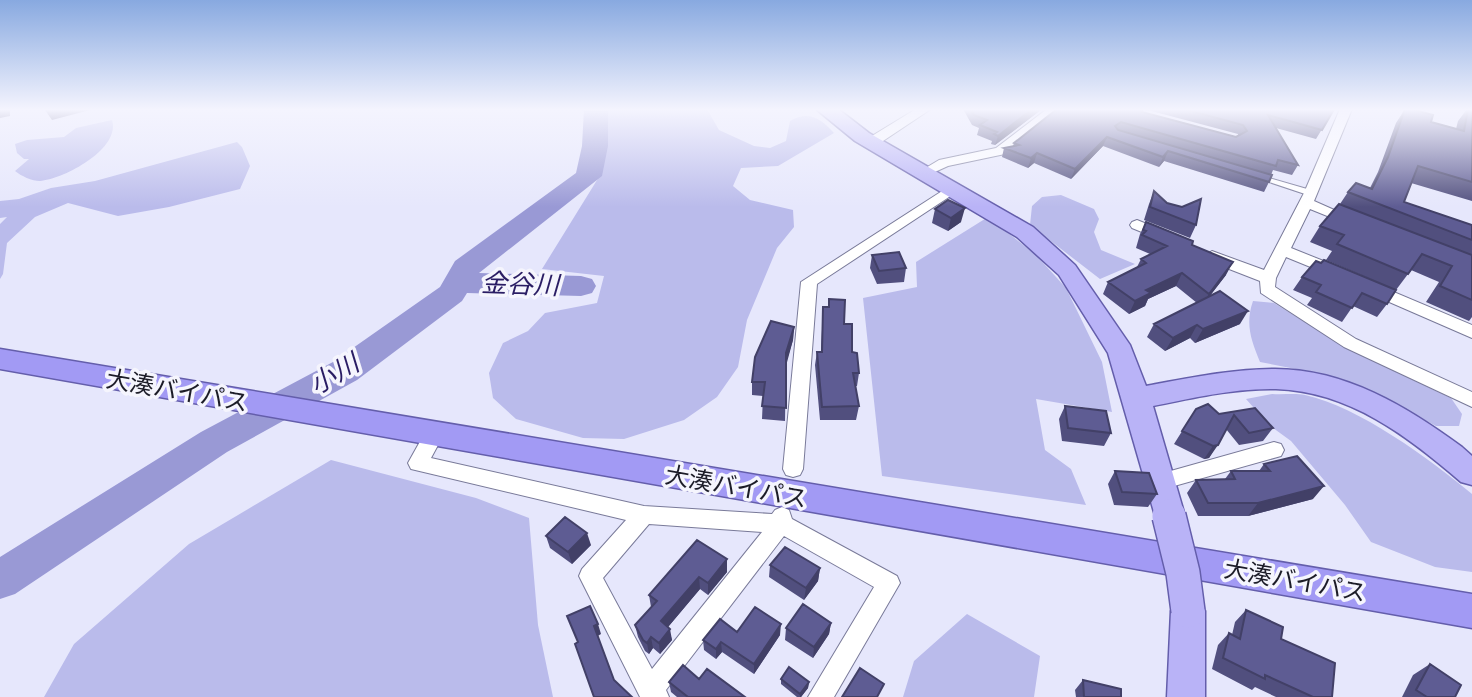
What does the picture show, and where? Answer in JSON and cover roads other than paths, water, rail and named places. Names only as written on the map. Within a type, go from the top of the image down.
[{"type":"highway","name":"大湊バイパス","points":[[0,359],[1472,611]]},
{"type":"main road","points":[[872,142],[1025,232],[1067,270],[1121,352],[1137,398],[1183,573],[1188,611],[1186,697]]},
{"type":"main road","points":[[1137,398],[1277,379],[1314,384],[1354,396],[1395,416],[1444,448],[1472,472]]},
{"type":"street","points":[[926,172],[944,163],[1000,151],[1013,142]]},
{"type":"street","points":[[1332,142],[1268,278],[1267,289],[1350,343],[1472,400]]},
{"type":"street","points":[[793,469],[809,282],[953,188]]},
{"type":"street","points":[[1308,197],[1369,228]]},
{"type":"street","points":[[1137,225],[1268,278]]},
{"type":"street","points":[[1283,250],[1472,332]]},
{"type":"street","points":[[419,432],[418,463],[643,515],[782,519],[889,583],[820,697]]},
{"type":"street","points":[[1160,482],[1274,450]]},
{"type":"street","points":[[643,515],[590,576],[654,694],[782,519]]},
{"type":"lane","points":[[1246,174],[1308,197]]},
{"type":"waterway","name":"小川","points":[[0,580],[214,442],[345,371],[451,294],[466,268],[589,176],[595,142]]},
{"type":"waterway","name":"金谷川","points":[[459,283],[581,286]]}]
